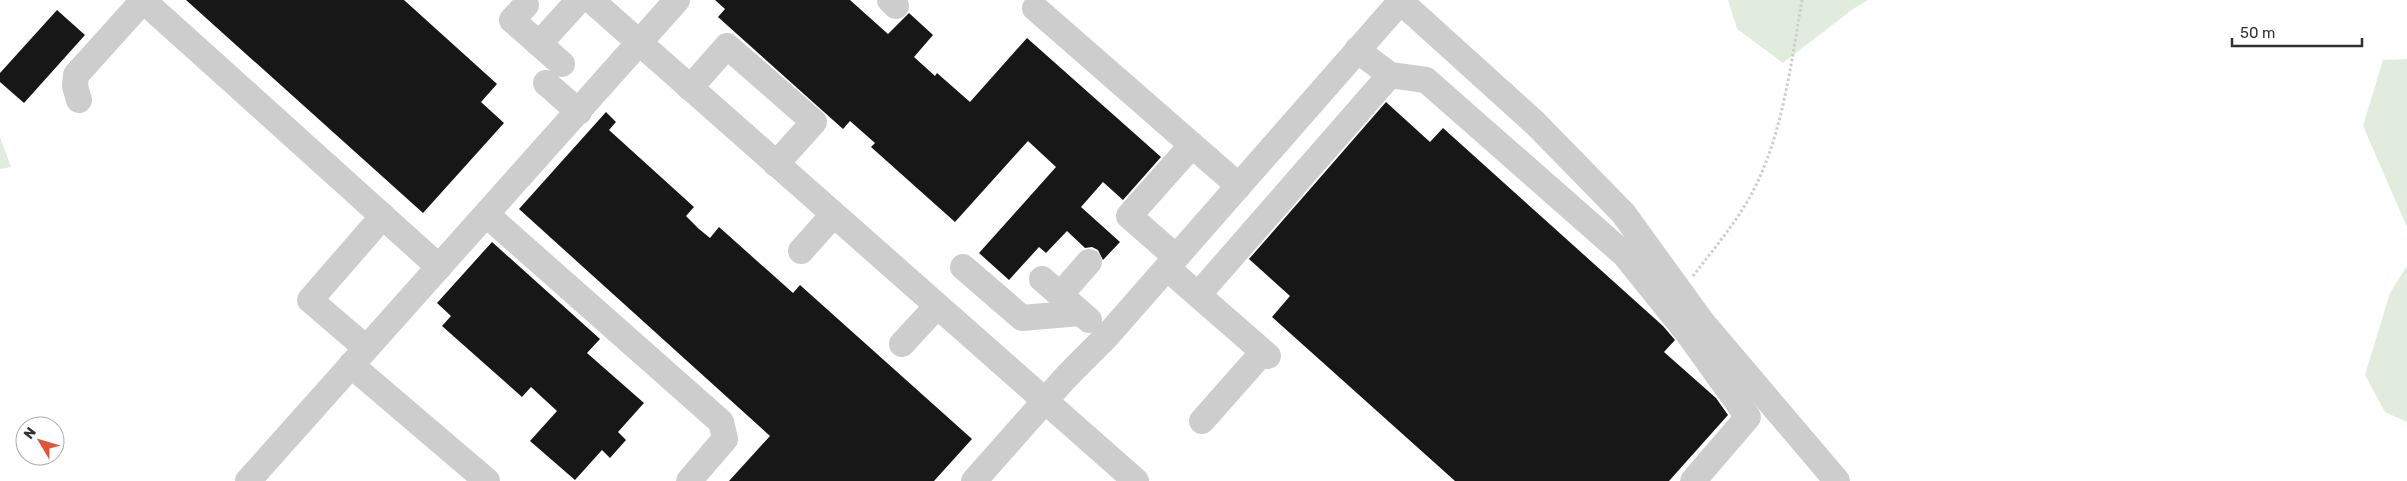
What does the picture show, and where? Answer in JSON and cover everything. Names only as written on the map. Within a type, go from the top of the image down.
[{"type":"street","points":[[539,44],[579,0]]},
{"type":"street","points":[[591,0],[833,216],[1136,481]]},
{"type":"street","points":[[248,481],[677,0]]},
{"type":"street","points":[[974,481],[1172,263],[1399,1],[1535,123],[1623,213],[1702,322],[1837,481]]},
{"type":"street","points":[[80,100],[75,86],[76,75],[140,5],[146,3],[439,267]]},
{"type":"street","points":[[526,5],[512,20],[539,44],[550,78],[579,112]]},
{"type":"street","points":[[1035,8],[1239,186]]},
{"type":"street","points":[[690,88],[727,46],[814,122],[776,164]]},
{"type":"street","points":[[1357,50],[1390,75],[1426,80],[1625,255],[1687,332],[1748,417],[1694,481]]},
{"type":"street","points":[[1198,295],[1390,75]]},
{"type":"street","points":[[1192,145],[1130,216],[1198,295],[1265,354],[1231,393],[1202,420]]},
{"type":"street","points":[[487,215],[721,422],[725,439],[689,481]]},
{"type":"street","points":[[383,216],[310,300],[358,356],[487,481]]},
{"type":"street","points":[[800,251],[833,216]]},
{"type":"street","points":[[1089,262],[1051,287],[1107,336]]},
{"type":"street","points":[[963,267],[1020,305],[1022,318],[1080,313]]},
{"type":"street","points":[[902,344],[937,306]]},
{"type":"path","points":[[1681,293],[1732,225],[1751,195],[1769,153],[1789,75],[1802,0]]},
{"type":"green space","points":[[1728,0],[1868,0],[1853,9],[1783,63],[1737,29]]},
{"type":"green space","points":[[2407,59],[2407,227],[2363,126],[2383,60]]},
{"type":"green space","points":[[0,137],[11,167],[0,169]]},
{"type":"green space","points":[[2407,266],[2407,422],[2385,412],[2365,375],[2390,293]]},
{"type":"building","points":[[186,0],[404,0],[497,84],[481,102],[504,123],[423,213]]},
{"type":"building","points":[[715,0],[850,0],[888,34],[909,13],[933,35],[914,57],[935,76],[937,73],[970,102],[1027,38],[1161,157],[1123,200],[1103,182],[1081,207],[1120,242],[1103,260],[1098,250],[1092,247],[1085,248],[1067,231],[1046,253],[1039,247],[1009,280],[979,253],[1056,167],[1028,141],[955,222],[871,147],[875,143],[850,121],[843,129],[718,17],[725,9]]},
{"type":"building","points":[[57,10],[85,35],[24,103],[0,82],[0,73]]},
{"type":"building","points":[[1386,102],[1430,142],[1443,128],[1663,326],[1675,340],[1664,352],[1716,398],[1728,415],[1669,481],[1455,481],[1272,317],[1290,296],[1249,259]]},
{"type":"building","points":[[606,112],[616,122],[609,130],[694,207],[686,216],[699,229],[710,238],[719,227],[793,293],[800,285],[972,439],[934,481],[729,481],[770,436],[519,209]]},
{"type":"building","points":[[492,242],[600,339],[587,353],[644,403],[618,432],[626,440],[610,458],[602,450],[575,480],[530,441],[557,411],[531,387],[522,397],[442,326],[451,316],[437,303]]}]
